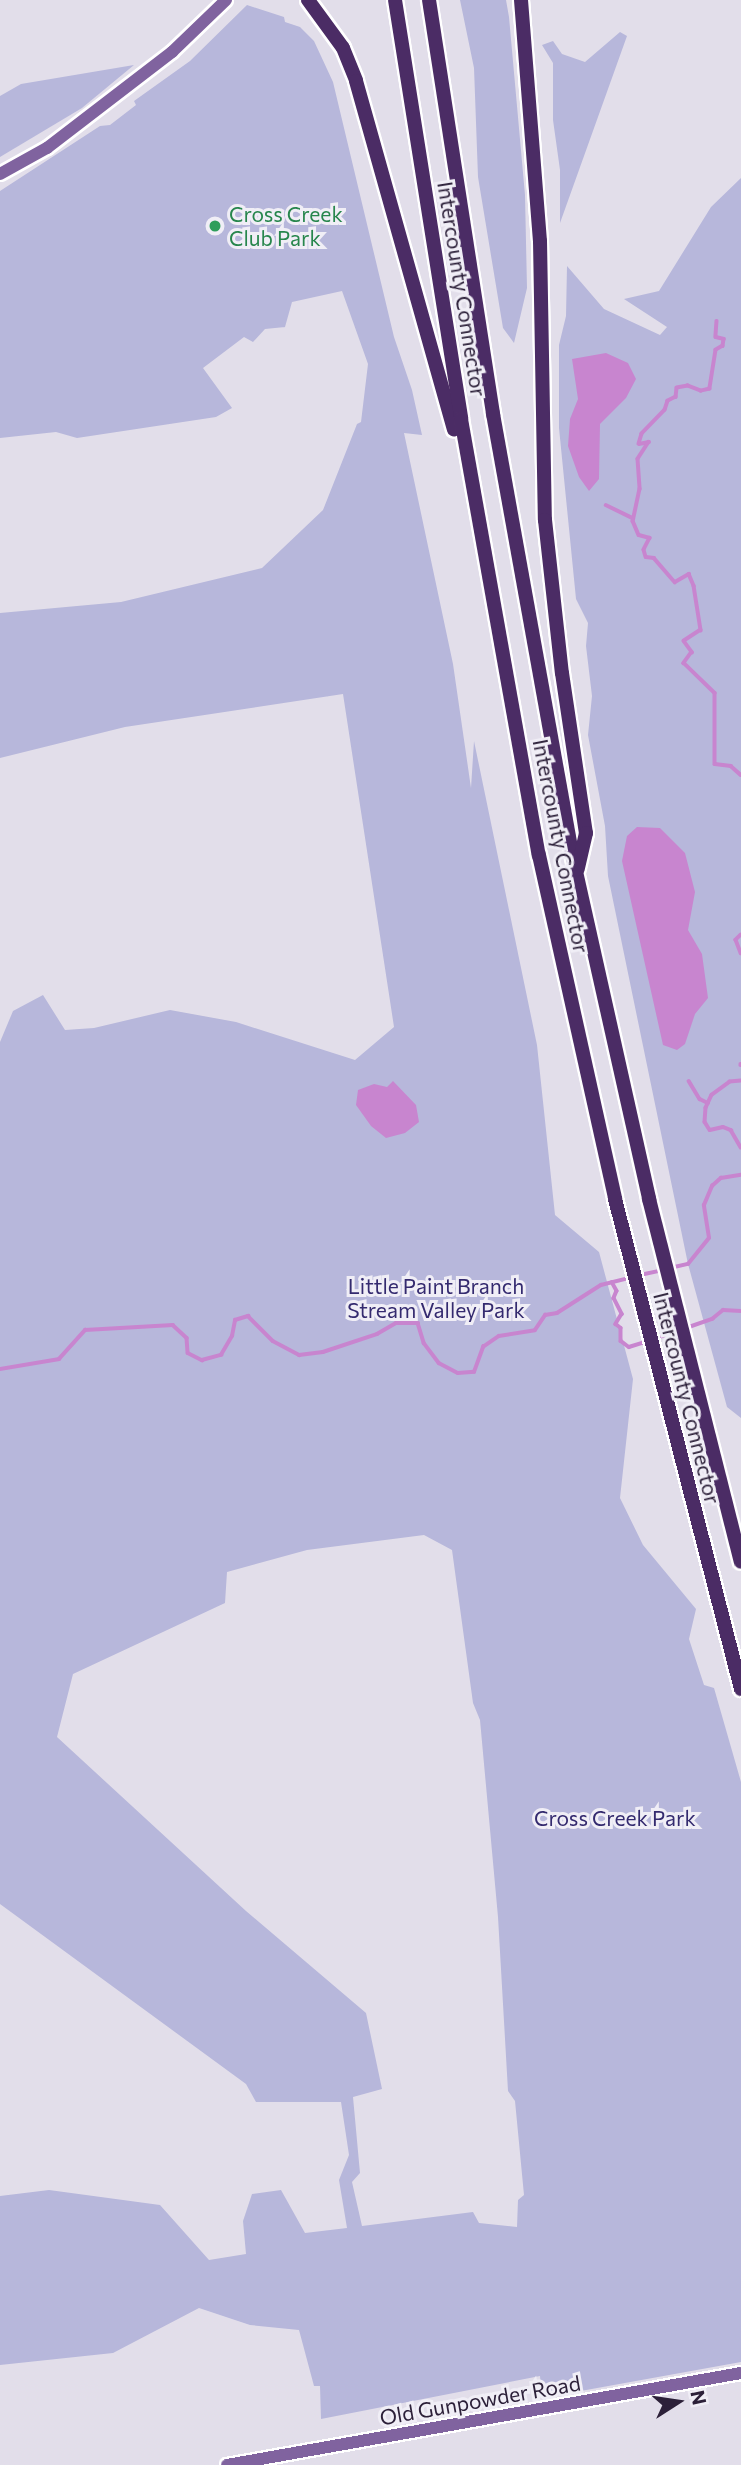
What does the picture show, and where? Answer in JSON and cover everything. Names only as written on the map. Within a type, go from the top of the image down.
[{"type":"highway","points":[[308,0],[343,48],[356,81],[477,511]]},
{"type":"highway","name":"Intercounty Connector","points":[[395,0],[477,511],[538,855],[615,1199],[741,1689]]},
{"type":"highway","name":"Intercounty Connector","points":[[429,0],[493,414],[571,849],[578,870],[649,1199],[713,1461],[741,1562]]},
{"type":"highway","points":[[521,0],[540,241],[545,520],[562,673],[586,833],[578,870]]},
{"type":"main road","points":[[0,174],[47,148],[172,52],[226,0]]},
{"type":"main road","name":"Old Gunpowder Road","points":[[227,2465],[741,2373]]},
{"type":"green space","points":[[460,0],[506,0],[509,17],[525,195],[527,288],[514,343],[503,328],[478,177],[474,68]]},
{"type":"green space","points":[[247,5],[284,17],[285,22],[300,27],[314,41],[333,82],[394,337],[412,390],[422,435],[404,433],[453,664],[471,788],[474,741],[537,1045],[555,1215],[599,1252],[633,1379],[620,1498],[643,1545],[696,1609],[689,1639],[704,1685],[714,1688],[741,1782],[741,2362],[542,2398],[540,2376],[321,2419],[320,2386],[314,2386],[299,2330],[250,2325],[199,2308],[113,2353],[0,2365],[0,2196],[49,2190],[160,2205],[209,2260],[246,2254],[243,2221],[252,2194],[281,2190],[305,2233],[347,2228],[339,2180],[349,2155],[341,2102],[256,2102],[246,2084],[0,1904],[0,1042],[13,1011],[43,995],[65,1030],[94,1028],[170,1010],[236,1022],[355,1060],[394,1027],[343,694],[125,727],[0,758],[0,613],[121,602],[262,568],[323,510],[357,424],[361,422],[368,364],[342,291],[292,302],[285,327],[265,329],[253,342],[244,337],[203,368],[232,408],[216,417],[77,438],[56,432],[0,438],[0,191],[100,126],[110,125],[136,105],[134,101],[190,61]],"holes":[[[424,1535],[452,1550],[473,1703],[480,1720],[498,1917],[508,2091],[515,2101],[524,2195],[518,2200],[517,2227],[479,2223],[473,2212],[362,2226],[352,2182],[360,2173],[353,2097],[382,2089],[366,2013],[246,1911],[57,1737],[73,1674],[225,1603],[227,1572],[307,1550]]]},
{"type":"green space","points":[[620,32],[627,36],[560,223],[560,170],[553,120],[553,63],[542,45],[553,41],[562,54],[585,62]]},
{"type":"green space","points":[[134,65],[82,108],[0,157],[0,96],[21,84]]},
{"type":"green space","points":[[741,178],[741,1418],[727,1407],[688,1264],[608,876],[605,826],[588,735],[592,696],[586,646],[588,623],[576,599],[559,428],[559,345],[566,316],[567,266],[604,309],[660,335],[667,327],[624,299],[659,291],[711,207]]},
{"type":"shaded area","points":[[606,353],[628,363],[636,379],[626,398],[600,424],[599,479],[589,491],[579,477],[568,446],[570,419],[578,399],[572,359]]},
{"type":"shaded area","points":[[637,827],[660,828],[685,853],[695,892],[688,930],[702,954],[708,998],[695,1014],[685,1044],[677,1050],[663,1045],[622,861],[627,836]]},
{"type":"shaded area","points":[[393,1081],[416,1105],[419,1122],[405,1133],[386,1138],[371,1126],[356,1105],[358,1090],[374,1084],[387,1087]]},
{"type":"waterway","points":[[717,321],[716,337],[724,339],[723,346],[716,350],[710,389],[701,391],[688,386],[677,388],[676,397],[668,401],[665,410],[642,434],[639,444],[649,442],[638,459],[640,489],[633,521],[639,535],[650,538],[644,550],[646,557],[654,558],[675,582],[689,574],[694,586],[701,630],[684,641],[692,652],[684,663],[715,693],[715,764],[731,766],[741,775]]},
{"type":"waterway","points":[[606,505],[633,518]]},
{"type":"waterway","points":[[741,935],[736,940],[741,953]]},
{"type":"waterway","points":[[689,1081],[700,1099],[708,1103]]},
{"type":"waterway","points":[[741,1081],[730,1082],[712,1095],[706,1108],[705,1122],[710,1130],[723,1127],[731,1130],[741,1147]]},
{"type":"waterway","points":[[670,1268],[688,1264],[709,1238],[704,1205],[712,1186],[721,1178],[741,1175]]},
{"type":"waterway","points":[[640,1275],[663,1270]]},
{"type":"waterway","points":[[0,1369],[59,1359],[85,1330],[173,1325],[187,1338],[188,1353],[202,1360],[221,1355],[232,1336],[235,1320],[248,1316],[273,1341],[299,1355],[323,1352],[377,1334],[396,1323],[418,1323],[424,1343],[439,1363],[458,1373],[474,1372],[483,1347],[499,1336],[535,1330],[545,1315],[557,1313],[601,1285],[632,1277]]},
{"type":"waterway","points":[[612,1282],[617,1291],[614,1298],[622,1314],[616,1324],[621,1328],[621,1341],[629,1347],[649,1341]]},
{"type":"waterway","points":[[686,1328],[712,1319],[723,1310],[741,1311]]},
{"type":"waterway","points":[[656,1338],[678,1331]]},
{"type":"place","name":"Cross Creek Club Park","points":[[215,226]]},
{"type":"park label","name":"Little Paint Branch Stream Valley Park","points":[[436,1298]]},
{"type":"park label","name":"Cross Creek Park","points":[[615,1818]]}]
